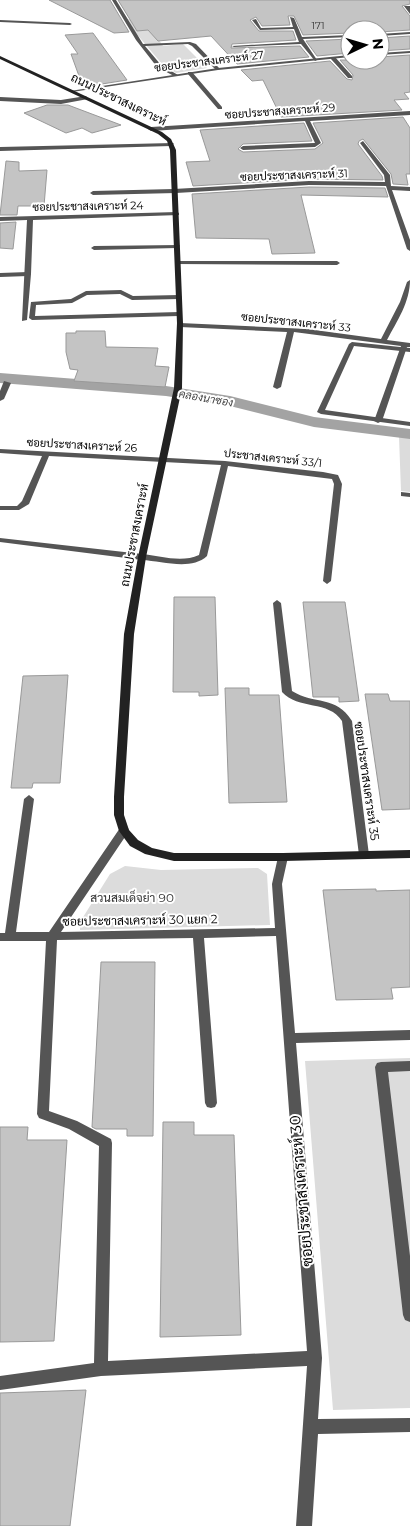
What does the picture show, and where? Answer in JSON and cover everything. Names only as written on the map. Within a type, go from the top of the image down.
[{"type":"main road","name":"ถนนประชาสงเคราะห์","points":[[0,57],[151,129],[165,137],[171,144],[176,191],[180,314],[177,392],[142,557],[126,666],[118,797],[119,815],[124,831]]},
{"type":"main road","points":[[124,831],[134,843],[150,851],[174,857],[410,854]]},
{"type":"street","points":[[114,0],[130,25],[133,34],[159,66],[176,75]]},
{"type":"street","points":[[410,7],[406,8],[410,13]]},
{"type":"street","points":[[292,18],[300,41],[315,60]]},
{"type":"street","points":[[254,20],[260,29],[296,28]]},
{"type":"street","points":[[0,21],[70,24]]},
{"type":"street","points":[[390,34],[410,33]]},
{"type":"street","points":[[234,46],[340,37]]},
{"type":"street","points":[[142,45],[188,43],[194,45],[218,69]]},
{"type":"street","points":[[390,53],[410,52]]},
{"type":"street","name":"ซอยประชาสงเคราะห์ 27","points":[[72,91],[218,69],[340,57]]},
{"type":"street","points":[[333,58],[350,77]]},
{"type":"street","points":[[190,73],[220,108]]},
{"type":"street","points":[[0,99],[61,102],[86,98]]},
{"type":"street","name":"ซอยประชาสงเคราะห์ 29","points":[[151,129],[410,113]]},
{"type":"street","points":[[243,148],[315,145],[318,143],[307,120]]},
{"type":"street","points":[[363,143],[387,175],[410,249]]},
{"type":"street","points":[[0,149],[171,144]]},
{"type":"street","name":"ซอยประชาสงเคราะห์ 31","points":[[93,193],[176,191],[309,183],[389,186],[410,189]]},
{"type":"street","name":"ซอยประชาสงเคราะห์ 24","points":[[0,219],[177,214]]},
{"type":"street","points":[[24,320],[30,218]]},
{"type":"street","points":[[94,248],[178,246]]},
{"type":"street","points":[[178,264],[336,263]]},
{"type":"street","points":[[0,275],[28,274]]},
{"type":"street","points":[[383,342],[406,303],[410,282]]},
{"type":"street","points":[[179,297],[140,299],[132,298],[121,292],[86,293],[72,301],[33,303],[32,318],[180,314]]},
{"type":"street","name":"ซอยประชาสงเคราะห์ 33","points":[[180,325],[291,330],[407,347]]},
{"type":"street","points":[[277,387],[291,330]]},
{"type":"street","points":[[378,421],[407,347],[352,344],[321,412],[378,421],[410,424]]},
{"type":"street","points":[[0,399],[7,383]]},
{"type":"street","name":"ซอยประชาสงเคราะห์ 26","points":[[0,451],[163,461]]},
{"type":"street","points":[[0,508],[19,508],[26,502],[46,455]]},
{"type":"street","name":"ประชาสงเคราะห์ 33/1","points":[[163,461],[225,463],[335,477],[338,484],[326,581]]},
{"type":"street","points":[[0,540],[142,557],[196,561],[202,556],[225,463]]},
{"type":"street","name":"ซอยประชาสงเคราะห์ 35","points":[[277,603],[287,692],[295,699],[336,708],[344,712],[347,721],[364,855]]},
{"type":"street","points":[[5,937],[29,799]]},
{"type":"street","points":[[101,1369],[106,1143],[73,1125],[43,1114],[52,936],[124,831]]},
{"type":"street","name":"ซอยประชาสงเคราะห์ 30","points":[[283,857],[277,884],[315,1358],[304,1526]]},
{"type":"street","name":"ซอยประชาสงเคราะห์ 30 แยก 2","points":[[5,937],[281,932]]},
{"type":"street","points":[[198,933],[211,1103]]},
{"type":"street","points":[[289,1038],[410,1036]]},
{"type":"street","points":[[410,1066],[381,1067],[410,1315]]},
{"type":"street","points":[[0,1383],[101,1369],[315,1358]]},
{"type":"street","points":[[310,1427],[410,1425]]},
{"type":"green space","points":[[141,18],[163,46],[183,44],[207,68],[176,73],[162,64],[135,32],[128,19]]},
{"type":"green space","points":[[399,437],[410,438],[410,492],[401,491]]},
{"type":"green space","name":"สวนสมเด็จย่า 90","points":[[125,866],[161,870],[258,868],[267,874],[270,925],[80,930],[80,922],[110,874]]},
{"type":"green space","points":[[410,1058],[410,1408],[333,1410],[305,1061]]},
{"type":"building","points":[[49,0],[110,0],[129,32],[114,33]]},
{"type":"building","points":[[118,0],[410,0],[410,4],[402,6],[410,16],[410,30],[390,31],[390,20],[340,20],[340,33],[303,35],[294,16],[288,16],[290,25],[262,26],[256,17],[250,20],[259,31],[293,31],[296,40],[232,44],[231,48],[300,46],[309,57],[237,64],[211,36],[158,41],[148,30],[137,31]]},
{"type":"building","points":[[93,33],[127,80],[83,87],[71,54],[78,54],[65,35]]},
{"type":"building","points":[[410,36],[410,49],[390,50],[390,37]]},
{"type":"building","points":[[340,39],[340,54],[317,56],[306,41]]},
{"type":"building","points":[[410,55],[410,92],[404,93],[409,99],[394,100],[402,110],[281,117],[263,80],[252,81],[241,70],[330,61],[347,79],[352,80],[353,75],[349,70],[390,70],[390,56]]},
{"type":"building","points":[[47,105],[68,105],[121,125],[92,133],[82,128],[66,133],[24,113]]},
{"type":"building","points":[[403,117],[410,128],[410,174],[406,174],[408,185],[393,184],[391,174],[363,139],[358,144],[383,180],[309,179],[193,186],[186,162],[210,161],[200,130],[304,123],[312,141],[243,144],[238,149],[243,152],[315,149],[323,143],[313,123]]},
{"type":"building","points":[[6,161],[19,162],[19,171],[47,170],[44,206],[18,206],[17,215],[0,215]]},
{"type":"building","points":[[309,187],[385,188],[388,197],[301,195],[315,253],[272,254],[269,239],[196,238],[192,194]]},
{"type":"building","points":[[16,222],[13,249],[0,248],[0,223]]},
{"type":"building","points":[[76,331],[105,331],[106,347],[158,348],[155,366],[169,367],[165,387],[74,381],[78,370],[70,369],[66,352],[66,333],[76,333]]},
{"type":"building","points":[[174,597],[215,597],[218,695],[199,696],[199,692],[173,692]]},
{"type":"building","points":[[303,602],[345,602],[359,701],[339,702],[339,697],[313,697]]},
{"type":"building","points":[[68,675],[60,783],[33,783],[32,788],[11,788],[23,676]]},
{"type":"building","points":[[225,688],[249,688],[249,695],[279,695],[287,802],[229,803]]},
{"type":"building","points":[[365,694],[388,694],[390,701],[410,701],[410,809],[382,810]]},
{"type":"building","points":[[376,889],[376,891],[410,890],[410,987],[391,988],[393,999],[336,1000],[323,890]]},
{"type":"building","points":[[101,962],[155,962],[153,1136],[127,1136],[127,1129],[96,1129],[92,1127]]},
{"type":"building","points":[[163,1122],[194,1122],[194,1135],[234,1135],[241,1335],[160,1337]]},
{"type":"building","points":[[0,1127],[28,1127],[27,1140],[67,1140],[54,1341],[0,1342]]},
{"type":"building","points":[[86,1390],[70,1526],[0,1526],[0,1393]]},
{"type":"waterway","name":"คลองนาซอง","points":[[0,378],[166,391],[230,401],[314,422],[410,434]]}]
